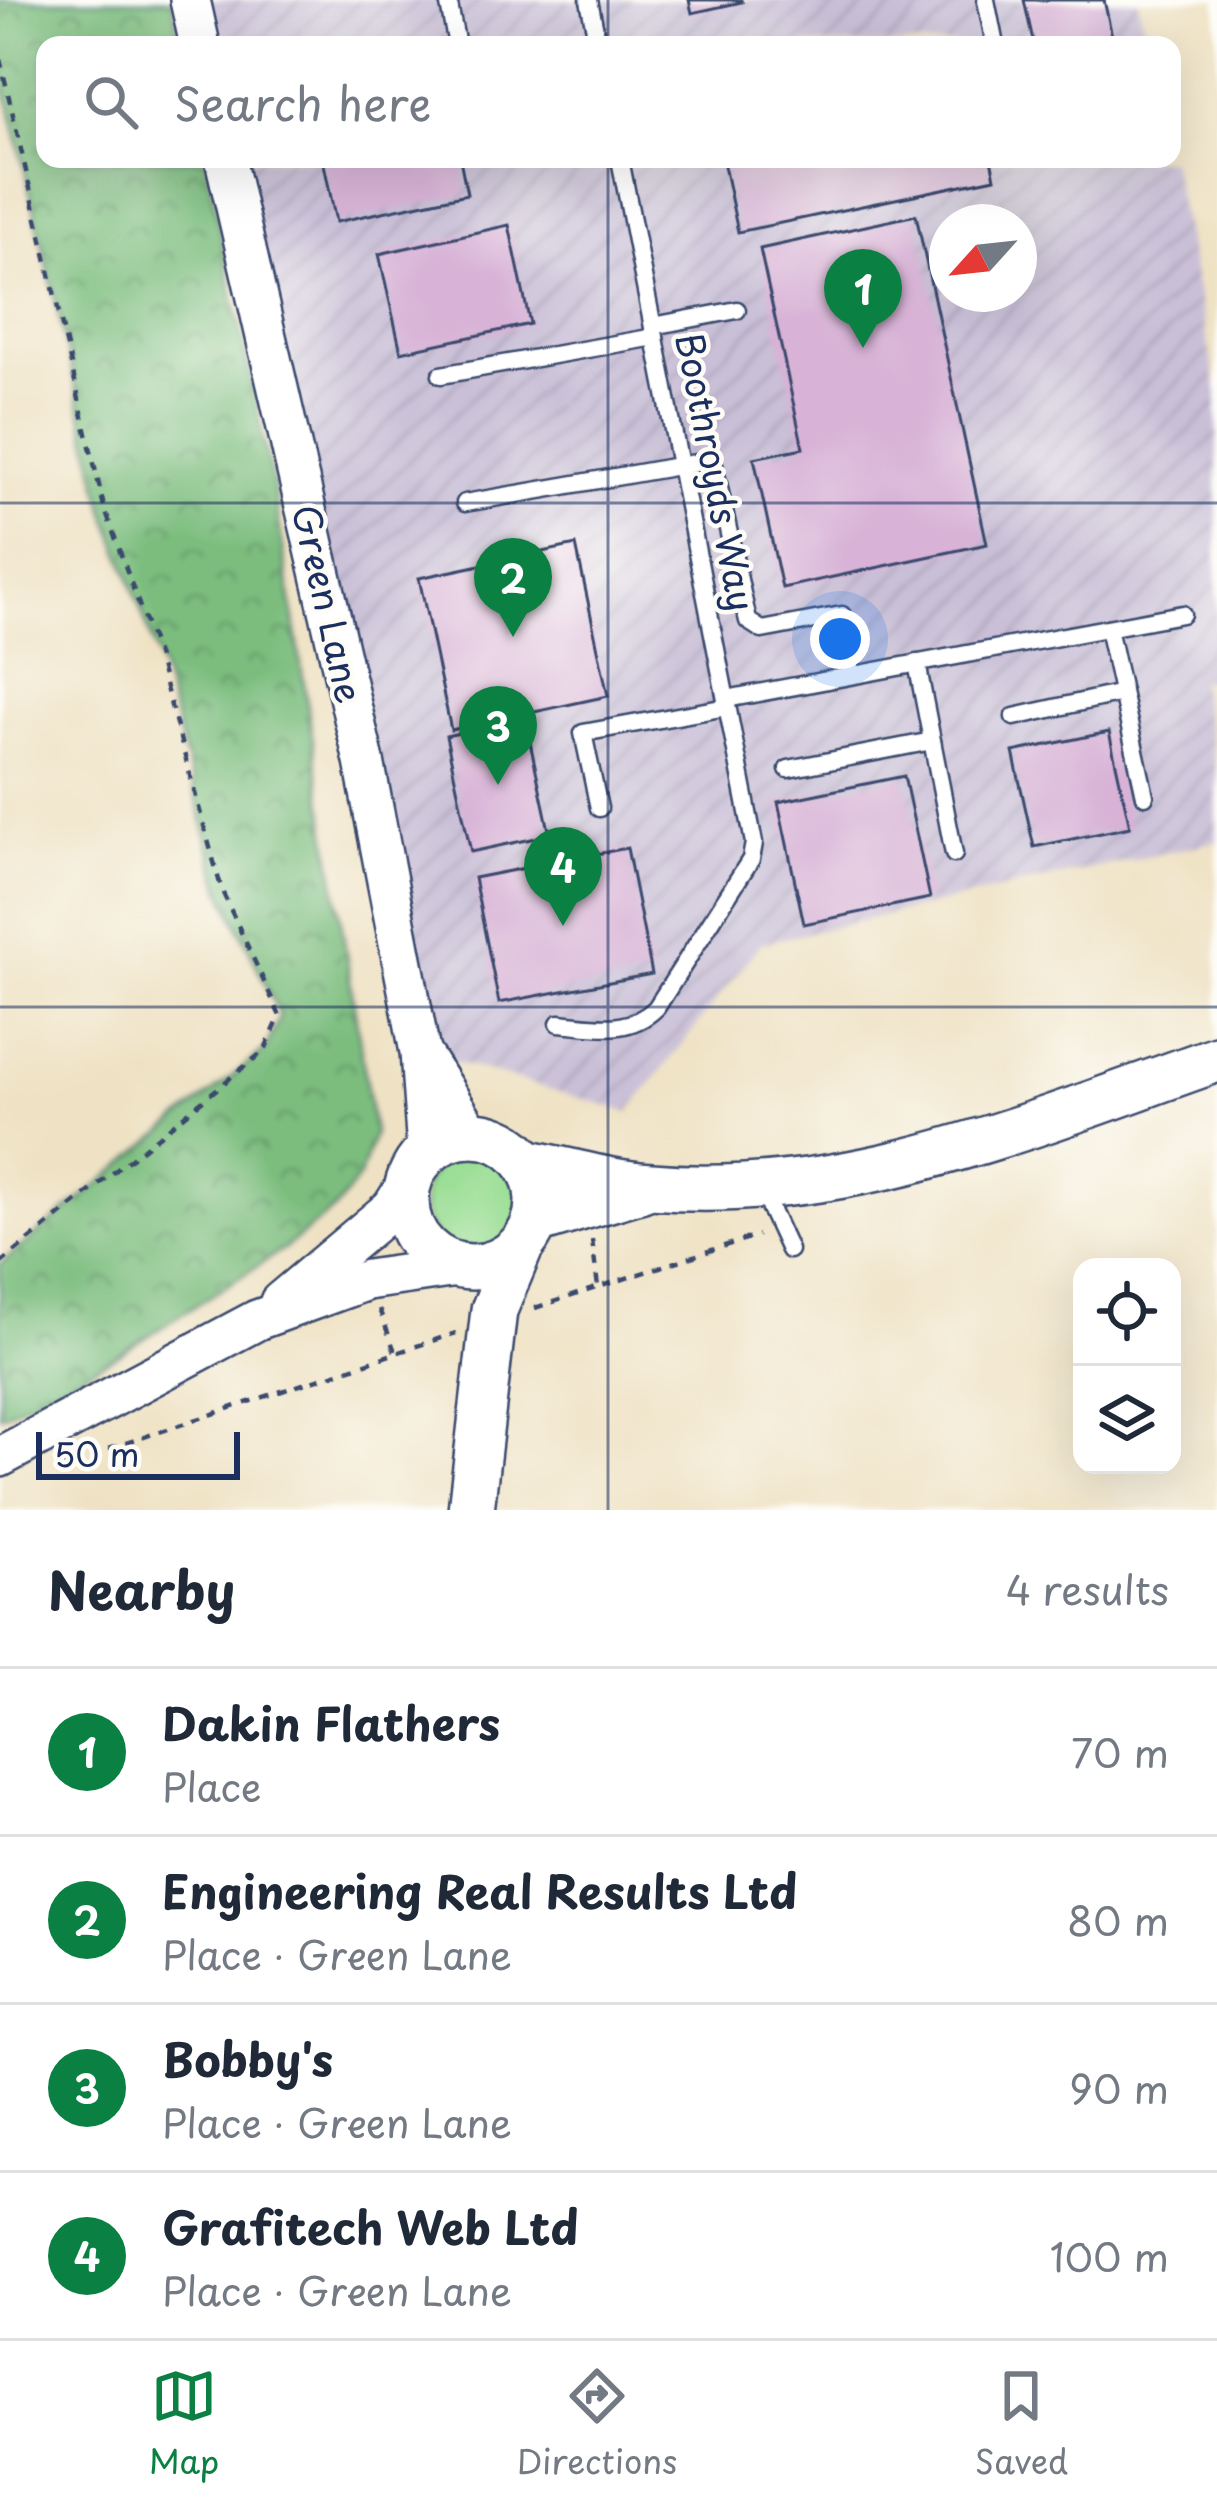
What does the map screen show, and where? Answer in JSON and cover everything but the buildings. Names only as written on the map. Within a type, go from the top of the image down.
[{"type":"main road","points":[[525,1162],[650,1186],[760,1186],[859,1173],[963,1148],[1217,1060]]},
{"type":"main road","points":[[471,1510],[499,1293],[527,1235],[536,1183],[525,1162],[495,1138],[472,1135],[447,1139],[417,1169],[406,1214],[414,1236],[429,1253],[458,1267],[500,1263],[527,1235],[588,1205],[650,1186]]},
{"type":"main road","points":[[458,1267],[491,1334]]},
{"type":"street","points":[[196,1],[199,36]]},
{"type":"street","name":"Green Lane","points":[[227,168],[364,761],[420,1052],[417,1169]]},
{"type":"street","name":"Green Lane","points":[[420,1052],[472,1135]]},
{"type":"street","points":[[257,1320],[392,1208],[417,1169]]},
{"type":"street","points":[[0,1457],[257,1320],[367,1280],[458,1267]]},
{"type":"lane","points":[[448,0],[455,36]]},
{"type":"lane","points":[[589,0],[596,36]]},
{"type":"lane","points":[[986,0],[993,36]]},
{"type":"lane","name":"Boothroyds Way","points":[[559,1023],[625,1028],[643,1021],[656,1008],[751,859],[754,843],[622,168]]},
{"type":"lane","points":[[441,375],[736,310]]},
{"type":"lane","points":[[465,503],[713,460],[748,621],[762,630],[842,615],[852,675]]},
{"type":"lane","points":[[598,808],[583,733],[852,675],[1182,614]]},
{"type":"lane","points":[[1108,628],[1145,796]]},
{"type":"lane","points":[[916,663],[954,854]]},
{"type":"lane","points":[[1014,716],[1122,693]]},
{"type":"lane","points":[[788,769],[932,741]]},
{"type":"lane","points":[[760,1186],[789,1250]]},
{"type":"path","points":[[0,59],[104,507],[158,655],[222,891],[280,1016],[265,1050],[0,1264]]},
{"type":"path","points":[[588,1205],[598,1288]]},
{"type":"path","points":[[367,1280],[396,1354]]},
{"type":"shaded area","points":[[188,0],[1138,0],[1145,36],[196,36]]},
{"type":"shaded area","points":[[226,168],[1172,168],[1217,387],[1217,678],[1199,682],[1217,774],[1217,841],[761,943],[629,1112],[420,1052]]},
{"type":"green space","points":[[0,0],[172,0],[179,36],[36,36],[36,168],[207,168],[274,490],[374,1133],[360,1176],[336,1208],[281,1251],[118,1355],[0,1416],[0,1264],[265,1050],[280,1016],[222,891],[157,655],[104,507],[0,65]]},
{"type":"green space","points":[[472,1153],[507,1167],[521,1202],[507,1237],[472,1251],[437,1237],[423,1202],[437,1167]]},
{"type":"place","name":"Dakin Flathers","points":[[863,348]]},
{"type":"place","name":"Engineering Real Results Ltd","points":[[513,637]]},
{"type":"place","name":"Bobby's","points":[[498,785]]},
{"type":"place","name":"Grafitech Web Ltd","points":[[563,926]]}]
